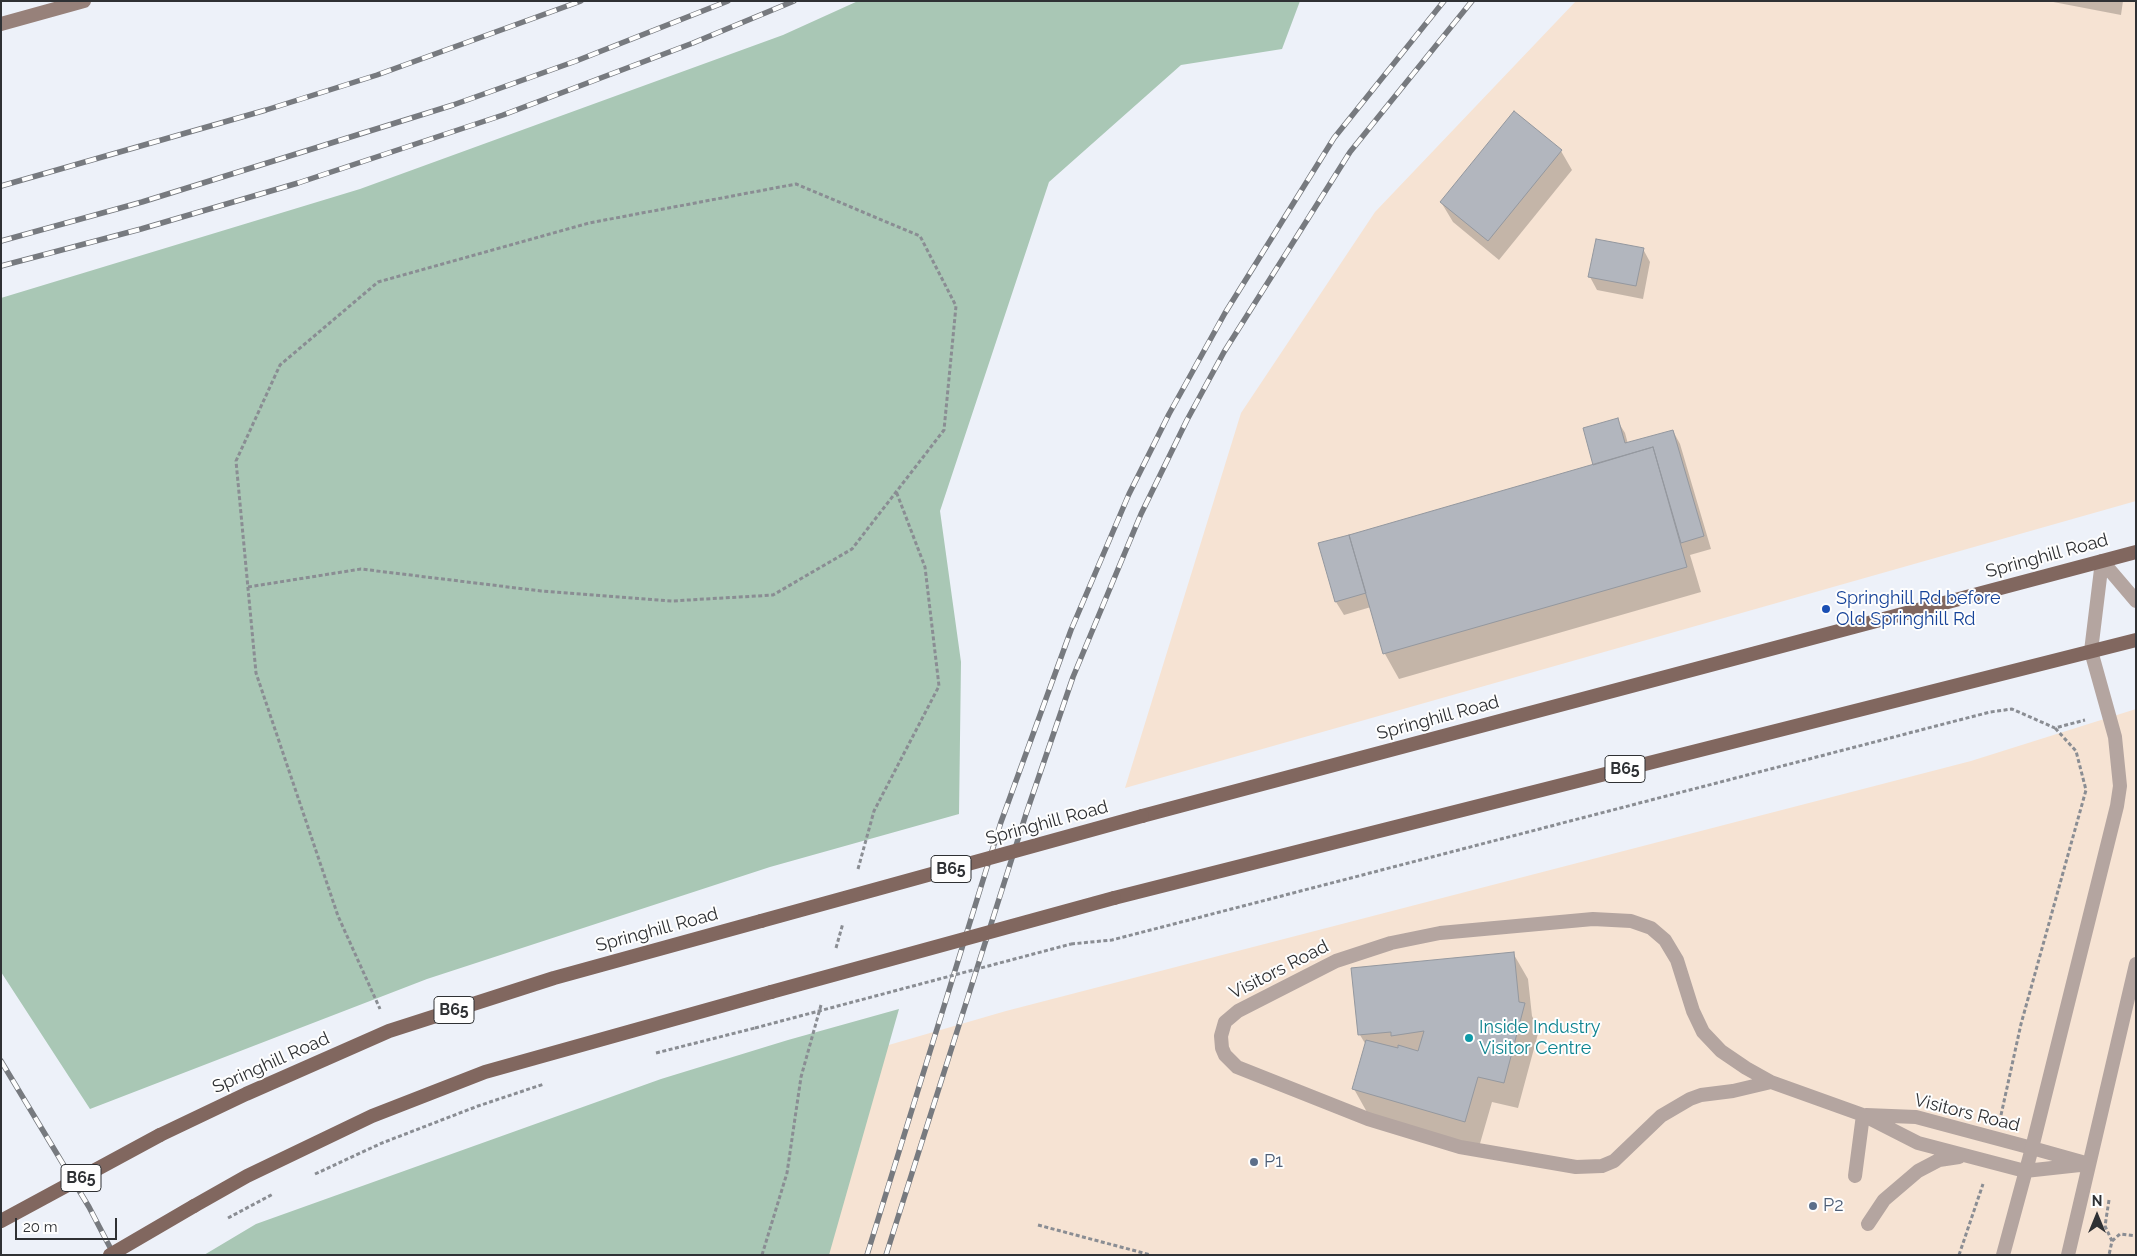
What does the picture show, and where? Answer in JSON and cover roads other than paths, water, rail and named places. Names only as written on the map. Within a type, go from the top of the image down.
[{"type":"main road","points":[[1,24],[84,1]]},
{"type":"main road","name":"Springhill Road","points":[[1,1221],[160,1135],[389,1030],[554,978],[1142,816],[2136,552]]},
{"type":"main road","name":"B65","points":[[110,1255],[246,1176],[372,1116],[485,1072],[1114,898],[2136,640]]},
{"type":"street","points":[[2102,560],[2136,601]]},
{"type":"street","points":[[2003,1255],[2032,1148],[2117,806],[2120,786],[2118,758],[2108,712],[2091,651],[2102,560]]},
{"type":"street","name":"Visitors Road","points":[[1771,1082],[1733,1091],[1701,1095],[1690,1099],[1661,1116],[1614,1161],[1602,1166],[1576,1167],[1460,1147],[1368,1119],[1237,1066],[1225,1054],[1222,1048],[1221,1036],[1225,1022],[1238,1010],[1336,961],[1359,952],[1392,943],[1440,934],[1593,919],[1615,919],[1640,924],[1658,933],[1665,940],[1677,960],[1693,1010],[1703,1032],[1727,1055],[1771,1082],[1863,1115],[1918,1143],[2026,1171]]},
{"type":"street","points":[[2068,1255],[2136,964]]},
{"type":"street","points":[[1855,1176],[1863,1115]]},
{"type":"street","name":"Visitors Road","points":[[1863,1115],[1916,1117],[2089,1164]]},
{"type":"street","points":[[1868,1224],[1884,1200],[1918,1171],[1939,1160],[1970,1157]]},
{"type":"street","points":[[2026,1171],[2089,1164]]},
{"type":"railway","points":[[1,186],[266,110],[377,75],[581,1]]},
{"type":"railway","points":[[1,241],[142,202],[453,105],[576,61],[728,1]]},
{"type":"railway","points":[[1,266],[141,229],[298,183],[503,115],[693,43],[794,1]]},
{"type":"railway","points":[[867,1255],[1001,822],[1071,630],[1129,494],[1169,414],[1225,313],[1334,138],[1444,1]]},
{"type":"railway","points":[[886,1255],[1026,814],[1073,677],[1141,514],[1187,420],[1224,352],[1350,152],[1472,1]]},
{"type":"railway","points":[[1,1061],[89,1207],[114,1255]]},
{"type":"place","name":"Springhill Rd before Old Springhill Rd","points":[[1826,609]]},
{"type":"place","name":"Inside Industry Visitor Centre","points":[[1469,1038]]},
{"type":"place","name":"P1","points":[[1254,1162]]},
{"type":"place","name":"P2","points":[[1813,1206]]}]
